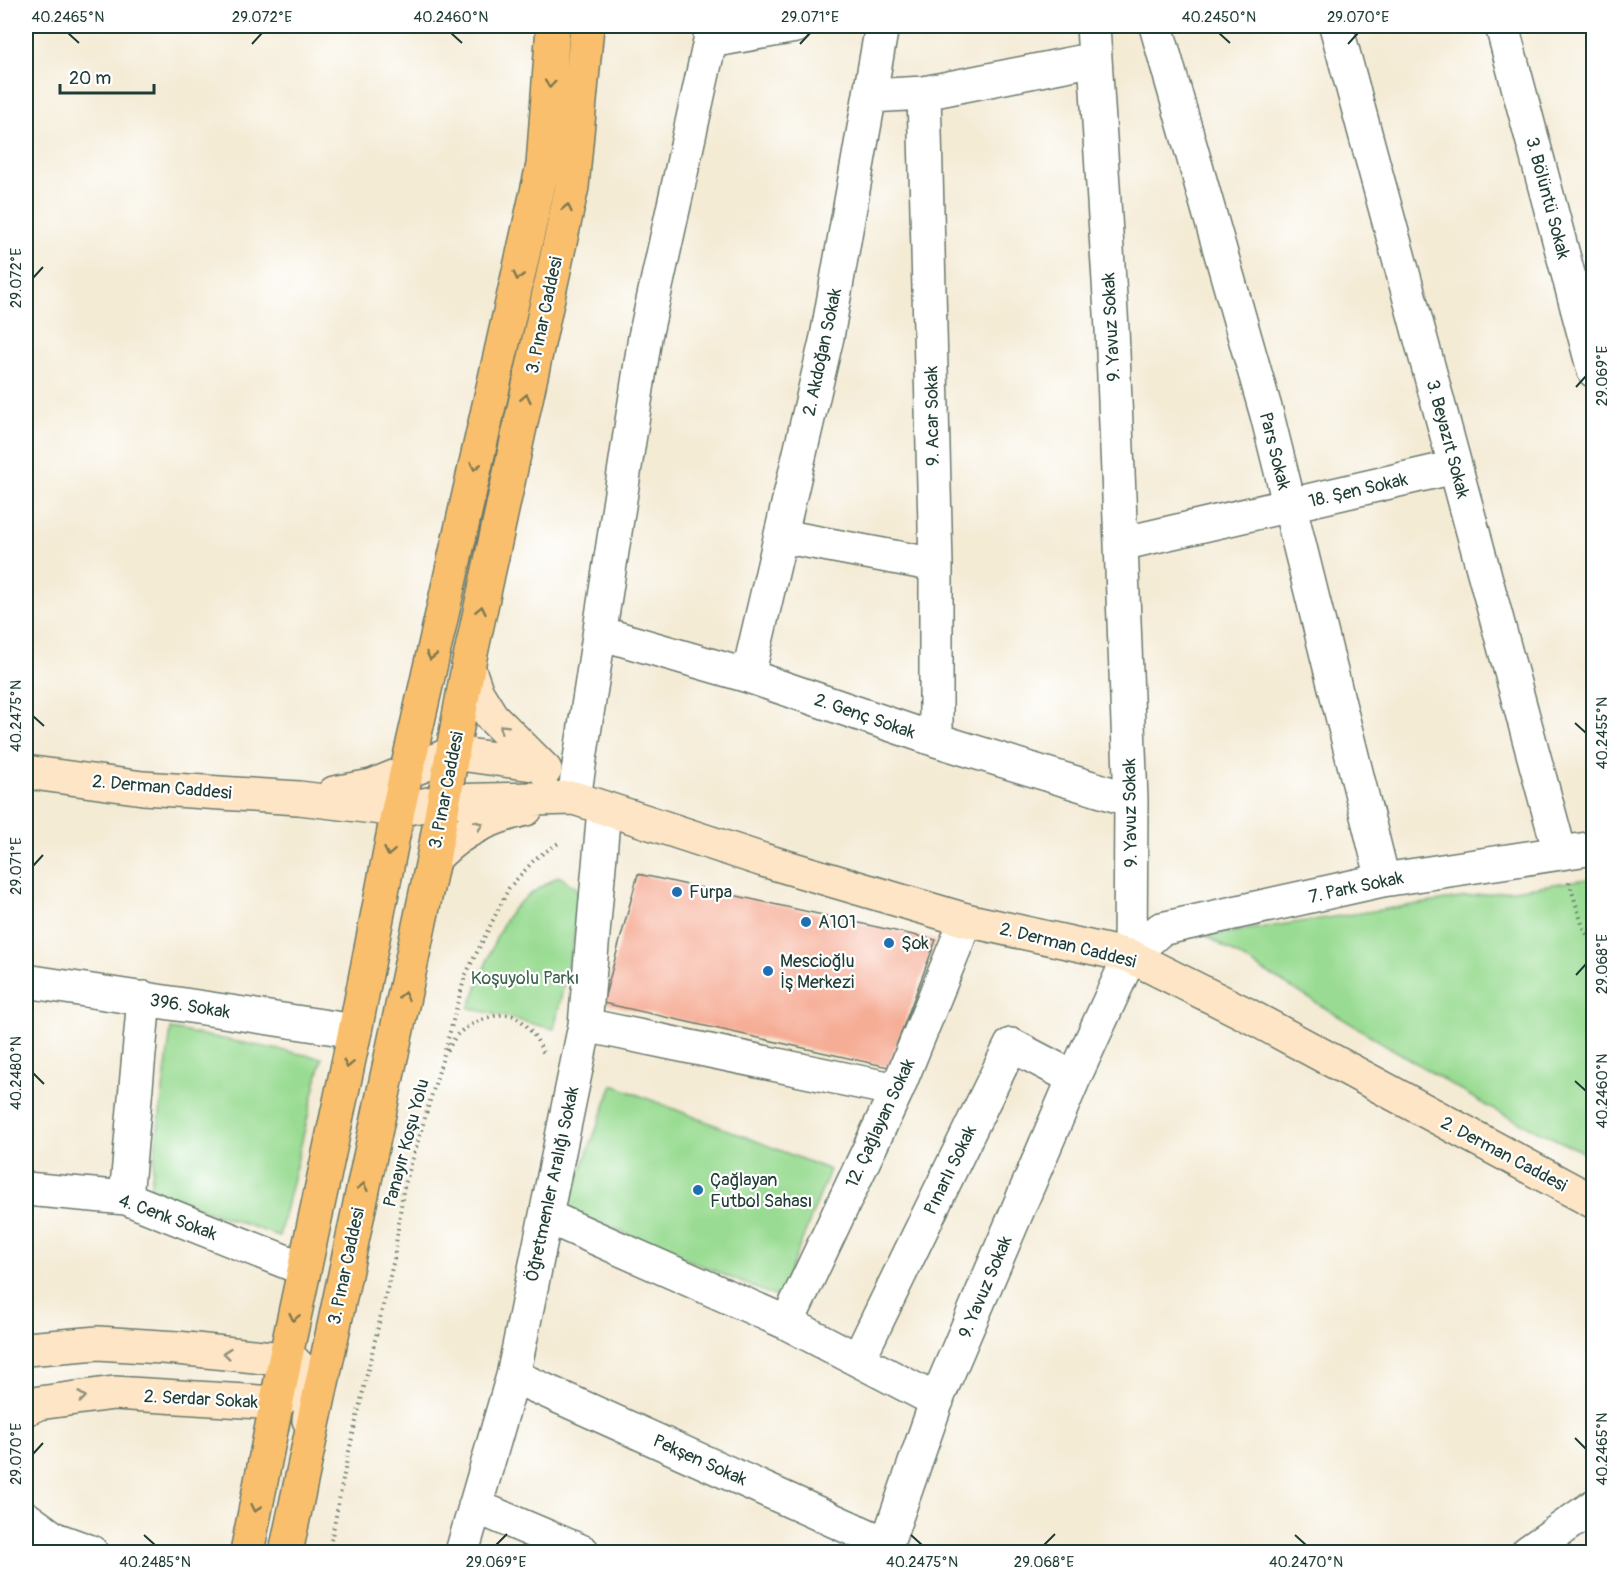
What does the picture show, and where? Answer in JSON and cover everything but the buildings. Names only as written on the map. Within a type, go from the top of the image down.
[{"type":"main road","name":"3. Pınar Caddesi","points":[[246,1552],[277,1403],[296,1368],[304,1269],[355,1031],[398,810],[543,165],[553,26]]},
{"type":"main road","name":"3. Pınar Caddesi","points":[[286,1552],[433,860],[468,667],[572,187],[587,26]]},
{"type":"main road","points":[[468,667],[477,693],[492,717],[540,765],[589,803]]},
{"type":"main road","points":[[299,798],[372,786],[453,753],[540,765]]},
{"type":"main road","name":"2. Derman Caddesi","points":[[26,772],[143,788],[299,798]]},
{"type":"main road","points":[[299,798],[398,810],[444,801],[589,803]]},
{"type":"main road","points":[[433,860],[445,846],[470,829],[507,814],[589,803]]},
{"type":"main road","name":"2. Derman Caddesi","points":[[589,803],[763,860],[966,920],[1130,956],[1244,1013],[1593,1202]]},
{"type":"main road","points":[[296,1368],[335,1321]]},
{"type":"main road","points":[[26,1349],[98,1342],[177,1348],[296,1368]]},
{"type":"main road","points":[[295,1504],[312,1403],[296,1368]]},
{"type":"main road","name":"2. Serdar Sokak","points":[[26,1409],[39,1403],[114,1393],[277,1403]]},
{"type":"street","points":[[710,33],[796,26]]},
{"type":"street","name":"2. Akdoğan Sokak","points":[[748,676],[827,338],[882,26]]},
{"type":"street","name":"9. Yavuz Sokak","points":[[885,1548],[937,1401],[1074,1078],[1130,956],[1131,800],[1112,329],[1094,26]]},
{"type":"street","name":"Pars Sokak","points":[[1156,26],[1263,403],[1383,880]]},
{"type":"street","name":"3. Beyazıt Sokak","points":[[1336,26],[1560,853]]},
{"type":"street","name":"3. Bölüntü Sokak","points":[[1502,26],[1593,371]]},
{"type":"street","name":"Öğretmenler Aralığı Sokak","points":[[462,1552],[513,1376],[585,1025],[589,803],[600,633],[645,337],[710,33]]},
{"type":"street","points":[[870,96],[924,93],[1095,59]]},
{"type":"street","name":"9. Acar Sokak","points":[[924,93],[936,565],[936,740]]},
{"type":"street","name":"18. Şen Sokak","points":[[1121,544],[1455,467]]},
{"type":"street","points":[[781,536],[936,565]]},
{"type":"street","name":"2. Genç Sokak","points":[[600,633],[748,676],[936,740],[1131,800]]},
{"type":"street","name":"7. Park Sokak","points":[[1130,956],[1161,929],[1383,880],[1593,848]]},
{"type":"street","name":"12. Çağlayan Sokak","points":[[787,1323],[897,1090],[966,920]]},
{"type":"street","name":"396. Sokak","points":[[26,981],[355,1031]]},
{"type":"street","points":[[126,1198],[144,998]]},
{"type":"street","points":[[585,1025],[897,1090]]},
{"type":"street","name":"Pınarlı Sokak","points":[[858,1360],[1011,1045],[1074,1078]]},
{"type":"street","name":"4. Cenk Sokak","points":[[26,1190],[126,1198],[304,1269]]},
{"type":"street","points":[[546,1216],[787,1323],[937,1401]]},
{"type":"street","name":"Pekşen Sokak","points":[[513,1376],[885,1548]]},
{"type":"street","points":[[475,1506],[583,1552]]},
{"type":"street","points":[[1528,1552],[1593,1506]]},
{"type":"street","points":[[26,1518],[53,1546],[91,1552]]},
{"type":"path","name":"Panayır Koşu Yolu","points":[[329,1552],[346,1464],[394,1259],[402,1191],[465,976],[509,888],[536,858],[560,842]]},
{"type":"path","points":[[1560,853],[1582,924],[1593,949]]},
{"type":"path","points":[[444,1054],[459,1033],[479,1021],[499,1014],[514,1016],[529,1028],[546,1060]]},
{"type":"green space","name":"Koşuyolu Parkı","points":[[559,876],[578,889],[574,939],[554,1029],[469,1008],[500,929],[513,909],[523,899]]},
{"type":"green space","points":[[1593,878],[1593,1157],[1490,1108],[1206,936]]},
{"type":"green space","points":[[171,1029],[322,1058],[279,1236],[150,1191]]},
{"type":"green space","name":"Çağlayan Futbol Sahası","points":[[613,1085],[830,1170],[779,1298],[566,1209]]},
{"type":"place","name":"Furpa","points":[[677,892]]},
{"type":"place","name":"A101","points":[[806,922]]},
{"type":"place","name":"Şok","points":[[889,943]]},
{"type":"place","name":"Mescioğlu İş Merkezi","points":[[768,971]]},
{"type":"place","name":"Çağlayan Futbol Sahası","points":[[698,1190]]}]
